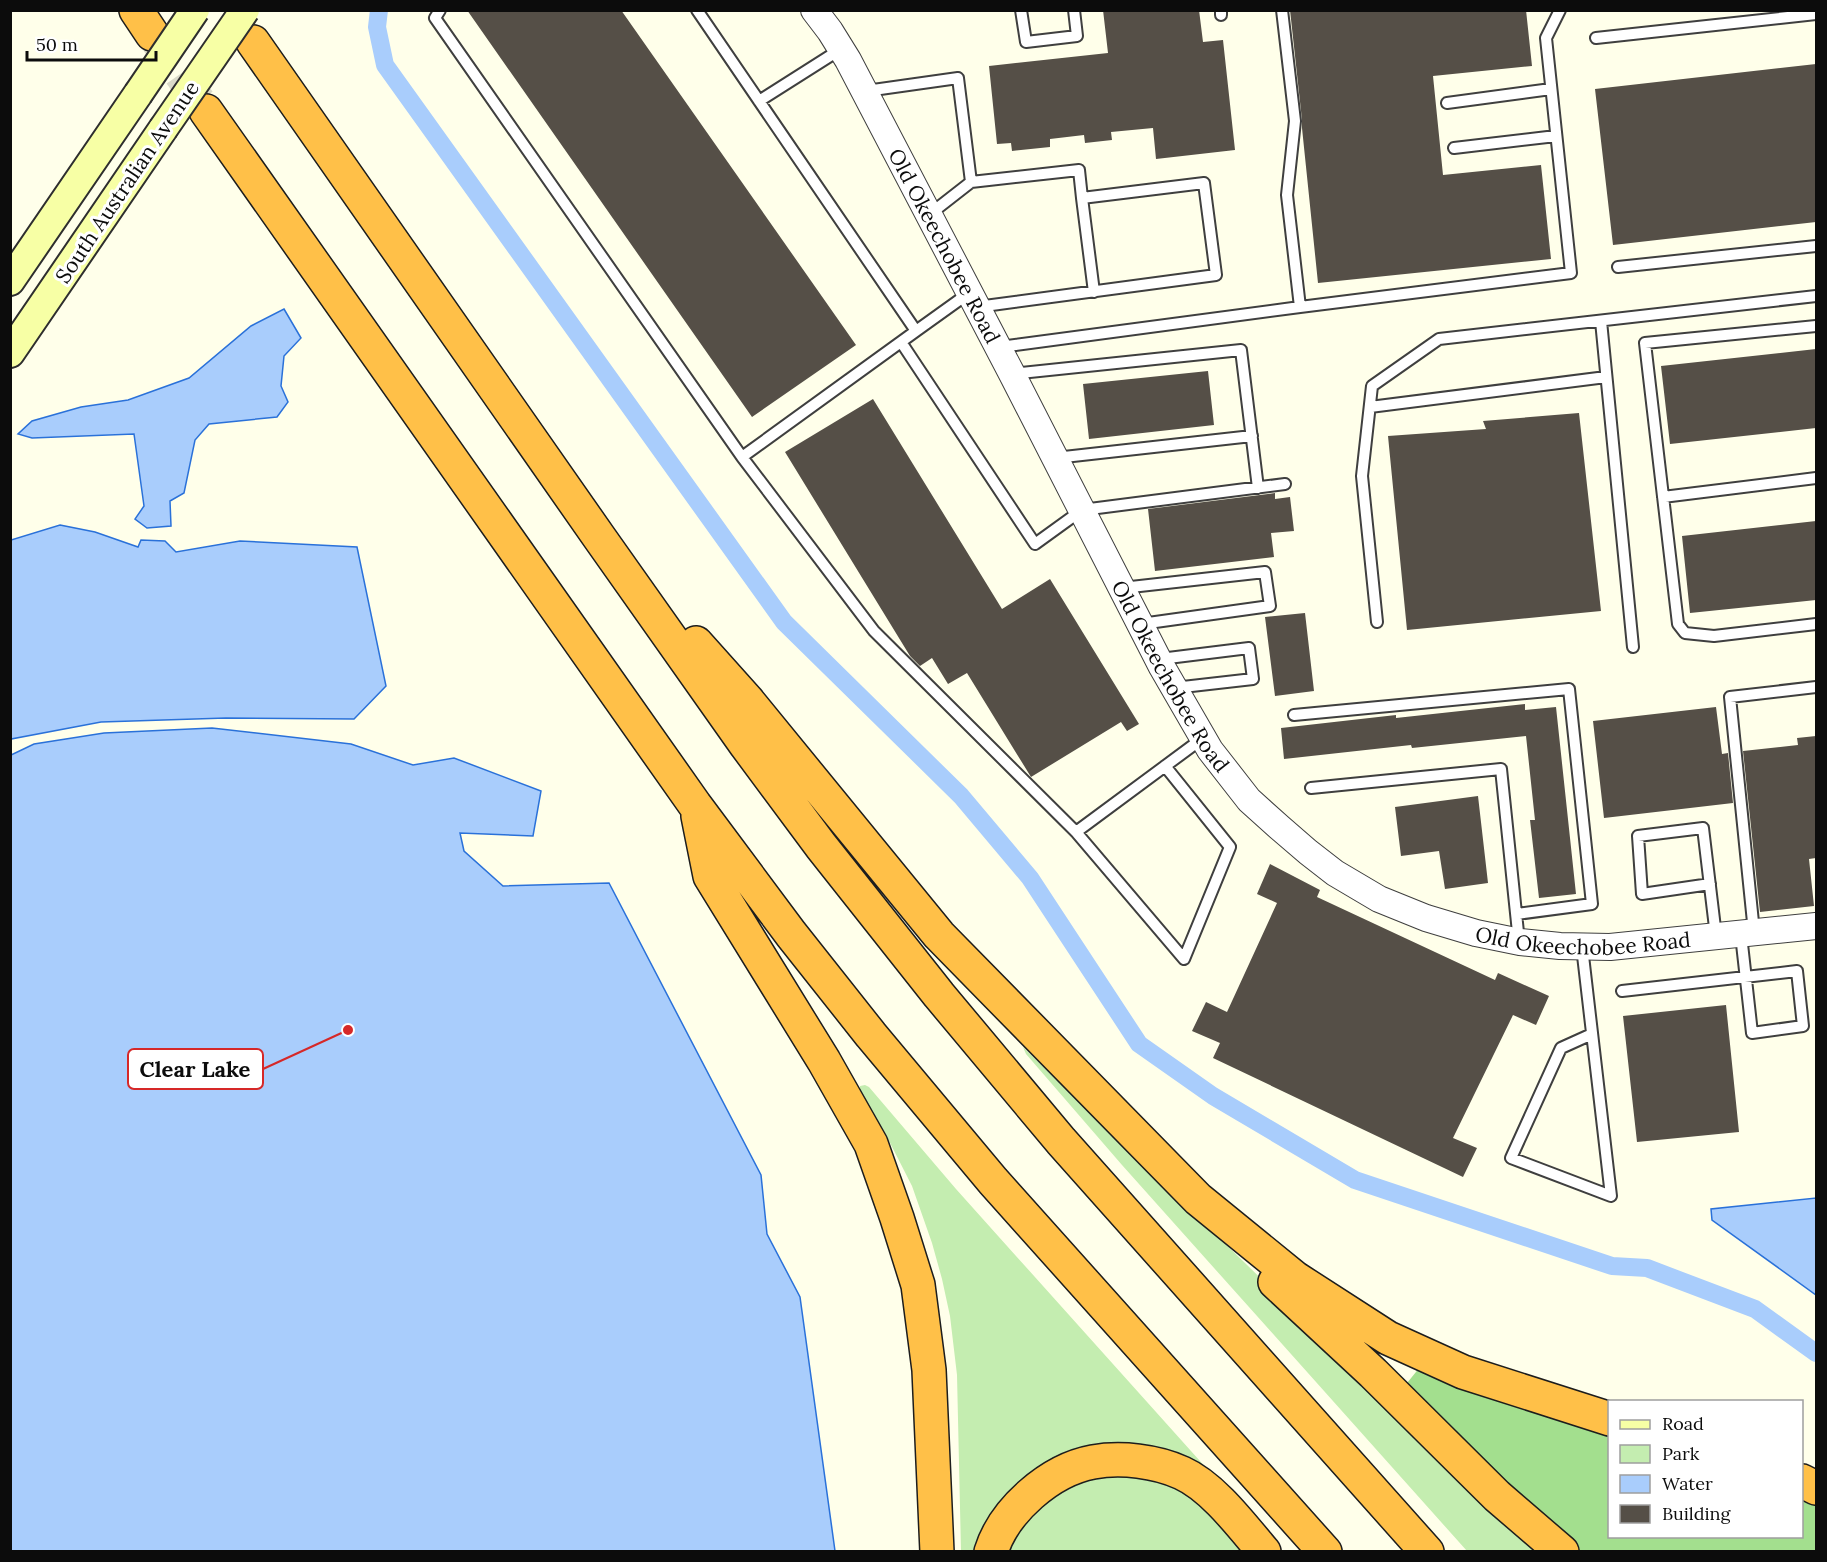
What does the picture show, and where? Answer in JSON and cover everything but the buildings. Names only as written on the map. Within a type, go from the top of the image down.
[{"type":"highway","points":[[253,42],[599,537],[809,830],[960,1020],[1068,1149],[1427,1551]]},
{"type":"highway","points":[[206,111],[695,805],[811,959],[953,1134],[1059,1257],[1325,1551]]},
{"type":"highway","points":[[599,537],[747,700],[939,934],[1198,1199],[1281,1289],[1373,1373],[1497,1496],[1562,1551]]},
{"type":"highway","points":[[695,805],[710,876],[824,1061],[871,1144],[897,1218],[918,1286],[929,1370],[937,1551]]},
{"type":"highway","points":[[1198,1199],[1295,1278],[1388,1338],[1463,1372],[1608,1418]]},
{"type":"highway","points":[[991,1551],[995,1538],[1010,1514],[1036,1489],[1060,1473],[1092,1462],[1124,1460],[1152,1463],[1184,1473],[1212,1494],[1264,1551]]},
{"type":"main road","name":"South Australian Avenue","points":[[10,281],[195,10]]},
{"type":"main road","name":"South Australian Avenue","points":[[10,353],[245,10]]},
{"type":"street","name":"Old Okeechobee Road","points":[[815,11],[841,49],[864,91],[1158,659],[1210,750],[1249,800],[1335,873],[1379,899],[1426,918],[1476,933],[1520,942],[1610,947],[1816,926]]},
{"type":"lane","points":[[440,10],[435,18],[742,457],[874,631],[1076,832],[1184,959],[1230,847],[1165,766]]},
{"type":"lane","points":[[697,10],[916,331]]},
{"type":"lane","points":[[1021,10],[1026,42],[1077,36],[1074,10]]},
{"type":"lane","points":[[1282,10],[1295,121],[1287,195],[1300,307]]},
{"type":"lane","points":[[998,347],[1571,273],[1546,38],[1560,10]]},
{"type":"lane","points":[[1596,38],[1816,14]]},
{"type":"lane","points":[[759,101],[841,49]]},
{"type":"lane","points":[[864,91],[958,78],[971,182]]},
{"type":"lane","points":[[1447,103],[1551,89]]},
{"type":"lane","points":[[1454,148],[1556,135]]},
{"type":"lane","points":[[929,215],[971,182],[1079,170],[1094,292]]},
{"type":"lane","points":[[742,457],[916,331],[973,300],[1094,292],[1216,275],[1204,183],[1082,198]]},
{"type":"lane","points":[[1618,267],[1816,246]]},
{"type":"lane","points":[[1377,622],[1362,476],[1372,386],[1439,339],[1816,296]]},
{"type":"lane","points":[[1601,321],[1633,647]]},
{"type":"lane","points":[[1816,326],[1645,343],[1678,624],[1685,633],[1714,636],[1816,624]]},
{"type":"lane","points":[[901,342],[1035,544],[1082,510],[1285,484]]},
{"type":"lane","points":[[1012,374],[1241,350],[1258,488]]},
{"type":"lane","points":[[1370,407],[1606,377]]},
{"type":"lane","points":[[1055,458],[1252,436]]},
{"type":"lane","points":[[1663,497],[1816,478]]},
{"type":"lane","points":[[1122,588],[1265,572],[1270,606],[1140,624]]},
{"type":"lane","points":[[1158,659],[1249,648],[1253,679],[1174,688]]},
{"type":"lane","points":[[1622,991],[1746,977],[1797,971],[1803,1026],[1752,1033],[1746,977],[1747,933],[1730,697],[1816,687]]},
{"type":"lane","points":[[1294,716],[1569,689],[1592,904],[1517,914]]},
{"type":"lane","points":[[1076,832],[1203,737]]},
{"type":"lane","points":[[1311,788],[1501,769],[1520,942]]},
{"type":"lane","points":[[1710,884],[1642,894],[1638,836],[1703,828],[1710,884],[1716,936]]},
{"type":"lane","points":[[1582,946],[1611,1196],[1511,1158],[1560,1048],[1592,1034]]},
{"type":"green space","points":[[1023,1047],[1541,1551],[1467,1551],[1122,1165],[1026,1054]]},
{"type":"green space","points":[[865,1085],[1217,1480],[1111,1452],[982,1551],[961,1551],[957,1375],[950,1316],[932,1243],[912,1186],[884,1131],[860,1094],[860,1086]]},
{"type":"green space","points":[[1420,1367],[1608,1433],[1608,1538],[1803,1538],[1803,1496],[1816,1502],[1816,1551],[1577,1551],[1403,1388]]},
{"type":"green space","points":[[1143,1471],[1193,1494],[1247,1552],[1000,1552],[1001,1546],[1068,1480]]},
{"type":"water","points":[[284,309],[301,338],[284,356],[281,386],[288,402],[277,417],[209,424],[195,440],[184,493],[170,501],[171,526],[147,528],[135,519],[144,506],[134,434],[32,438],[18,434],[32,421],[81,407],[128,400],[189,378],[251,326]]},
{"type":"water","points":[[60,525],[95,532],[138,547],[141,540],[165,541],[176,552],[240,541],[357,547],[386,686],[354,719],[226,718],[101,722],[11,739],[11,540]]},
{"type":"water","points":[[212,728],[351,744],[413,765],[454,758],[541,791],[533,836],[460,833],[464,851],[503,886],[609,883],[761,1175],[767,1234],[800,1297],[835,1551],[11,1551],[11,755],[34,744],[104,733]]},
{"type":"water","points":[[1816,1198],[1816,1295],[1712,1220],[1711,1209]]},
{"type":"waterway","points":[[379,10],[377,27],[385,65],[784,622],[961,796],[1030,878],[1139,1044],[1213,1096],[1355,1180],[1612,1266],[1647,1268],[1755,1309],[1816,1353]]},
{"type":"tunnel","points":[[152,34],[206,111]]},
{"type":"place","name":"Clear Lake","points":[[348,1030]]}]
